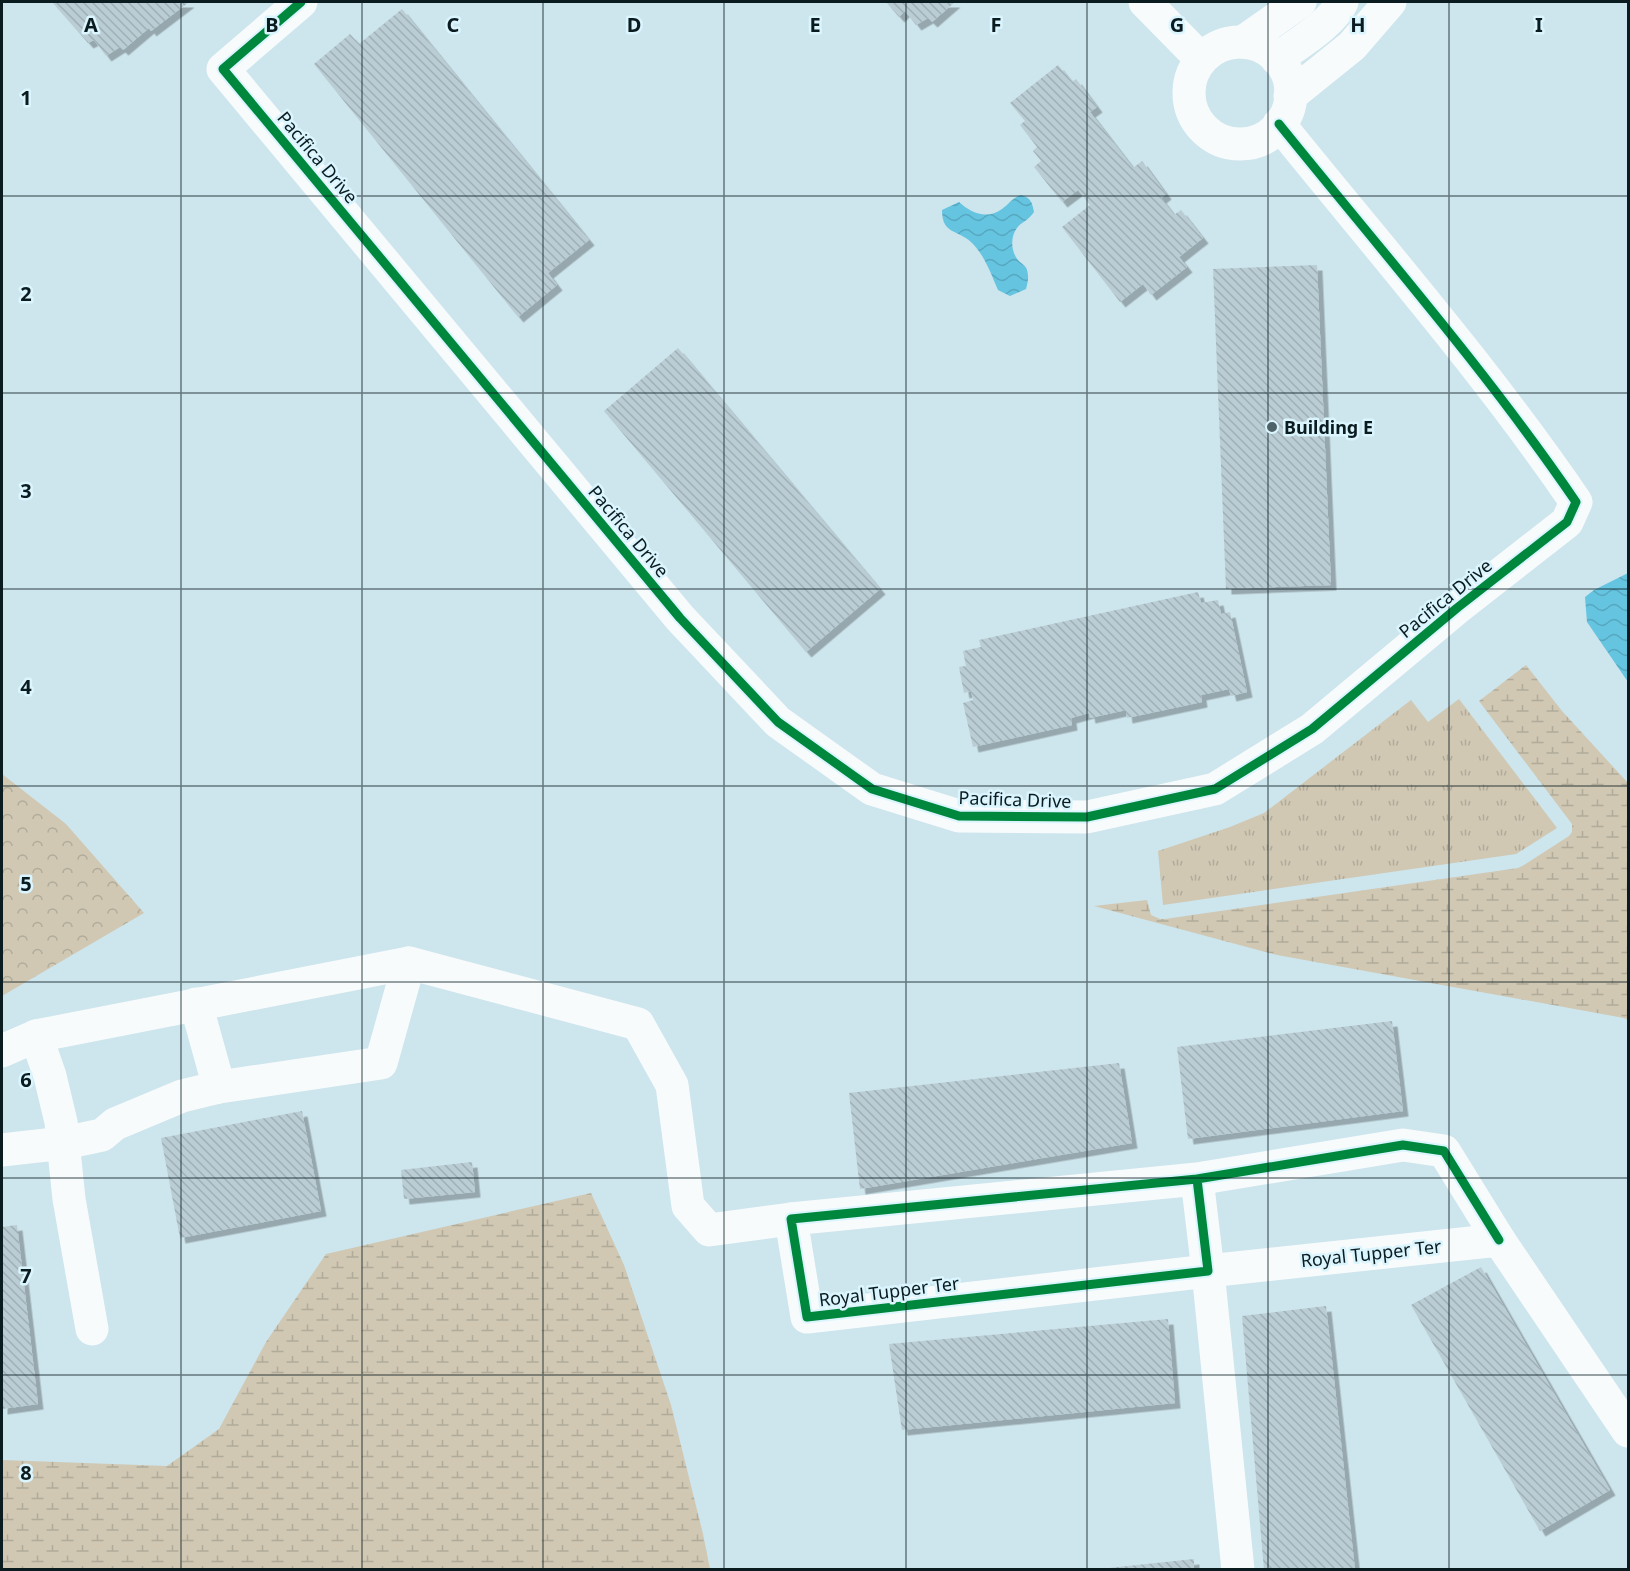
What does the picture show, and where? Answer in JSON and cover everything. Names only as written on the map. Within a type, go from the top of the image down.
[{"type":"street","name":"Pacifica Drive","points":[[301,2],[223,69],[680,618],[778,722],[872,789],[959,816],[1087,818],[1215,789],[1312,729],[1457,608],[1568,522],[1576,502],[1551,465],[1404,276],[1285,110]]},
{"type":"street","points":[[1144,2],[1201,59]]},
{"type":"street","points":[[1243,42],[1300,2]]},
{"type":"street","points":[[1277,59],[1312,34],[1338,10],[1342,2]]},
{"type":"street","points":[[1285,110],[1291,87],[1285,70],[1277,59],[1260,46],[1243,42],[1227,43],[1213,49],[1201,59],[1193,73],[1189,89],[1190,105],[1197,120],[1207,131],[1220,140],[1238,144],[1255,141],[1271,133],[1285,110],[1352,46],[1390,2]]},
{"type":"street","points":[[2,1150],[63,1143],[102,1135],[115,1124],[182,1096],[219,1087],[381,1063],[409,963]]},
{"type":"street","points":[[2,1051],[36,1036],[409,963],[638,1024],[672,1085],[688,1206],[709,1230],[791,1219],[1197,1179],[1403,1145],[1443,1151],[1499,1240],[1629,1431]]},
{"type":"street","points":[[196,1004],[219,1087]]},
{"type":"street","points":[[36,1036],[50,1076],[61,1122],[69,1199],[92,1329]]},
{"type":"street","points":[[1197,1179],[1238,1569]]},
{"type":"street","name":"Royal Tupper Ter","points":[[791,1219],[807,1317],[1499,1240]]},
{"type":"green space","points":[[1526,665],[1562,711],[1628,783],[1628,1020],[1277,955],[1094,906],[1147,900],[1151,915],[1165,919],[1518,868],[1524,865],[1572,832],[1572,824],[1479,701]]},
{"type":"green space","points":[[1459,699],[1557,828],[1516,854],[1163,905],[1158,851],[1264,813],[1411,700],[1428,722]]},
{"type":"green space","points":[[2,774],[66,824],[144,913],[2,996]]},
{"type":"green space","points":[[591,1193],[624,1265],[671,1405],[710,1569],[2,1569],[2,1460],[167,1466],[219,1429],[266,1342],[326,1254]]},
{"type":"water","points":[[1021,195],[1030,201],[1034,212],[1017,228],[1012,244],[1016,257],[1026,268],[1028,280],[1026,289],[1010,296],[998,290],[977,248],[948,228],[942,210],[959,202],[979,214],[991,214]]},
{"type":"water","points":[[1628,573],[1628,682],[1587,622],[1585,597]]},
{"type":"building","points":[[52,2],[189,2],[151,31],[149,28],[123,50],[120,47],[106,56],[94,40],[88,43]]},
{"type":"building","points":[[886,2],[955,2],[932,22],[928,18],[916,25],[905,11],[899,17]]},
{"type":"building","points":[[402,9],[589,240],[548,273],[557,285],[518,317],[314,64],[350,34],[359,44]]},
{"type":"building","points":[[1058,65],[1072,82],[1076,79],[1097,107],[1090,112],[1133,168],[1142,161],[1166,194],[1161,198],[1174,215],[1181,210],[1203,238],[1179,257],[1187,267],[1151,295],[1143,284],[1120,302],[1062,227],[1090,205],[1078,190],[1062,202],[1034,167],[1041,161],[1033,151],[1037,147],[1020,125],[1025,121],[1010,103]]},
{"type":"building","name":"Building E","points":[[1317,265],[1331,585],[1226,589],[1213,269]]},
{"type":"building","points":[[678,348],[880,589],[806,652],[604,411]]},
{"type":"building","points":[[1198,592],[1201,603],[1218,600],[1221,614],[1230,612],[1247,692],[1231,696],[1229,689],[1201,695],[1202,702],[1127,718],[1126,710],[1090,718],[1089,713],[1071,718],[1072,725],[973,747],[963,703],[973,700],[971,691],[964,693],[959,667],[966,666],[963,651],[981,647],[979,640]]},
{"type":"building","points":[[1392,1021],[1403,1111],[1188,1139],[1177,1047]]},
{"type":"building","points":[[1119,1063],[1132,1143],[860,1189],[849,1093]]},
{"type":"building","points":[[302,1111],[321,1211],[180,1238],[161,1138]]},
{"type":"building","points":[[472,1162],[475,1192],[404,1199],[401,1170]]},
{"type":"building","points":[[17,1225],[38,1404],[2,1409],[2,1227]]},
{"type":"building","points":[[1481,1267],[1610,1490],[1540,1531],[1411,1305]]},
{"type":"building","points":[[1326,1306],[1355,1570],[1264,1570],[1242,1316]]},
{"type":"building","points":[[1168,1319],[1175,1403],[902,1430],[889,1344]]},
{"type":"building","points":[[1194,1559],[1194,1570],[1109,1570],[1109,1568]]},
{"type":"cycle path","points":[[301,2],[223,69],[680,618],[778,722],[872,789],[959,816],[1087,817],[1215,789],[1312,729],[1457,608],[1567,522],[1576,502],[1542,453],[1469,357],[1279,124]]},
{"type":"cycle path","points":[[1197,1179],[791,1219],[807,1317],[1208,1271],[1197,1179],[1403,1145],[1444,1151],[1499,1240]]},
{"type":"place","name":"Building E","points":[[1272,427]]}]
